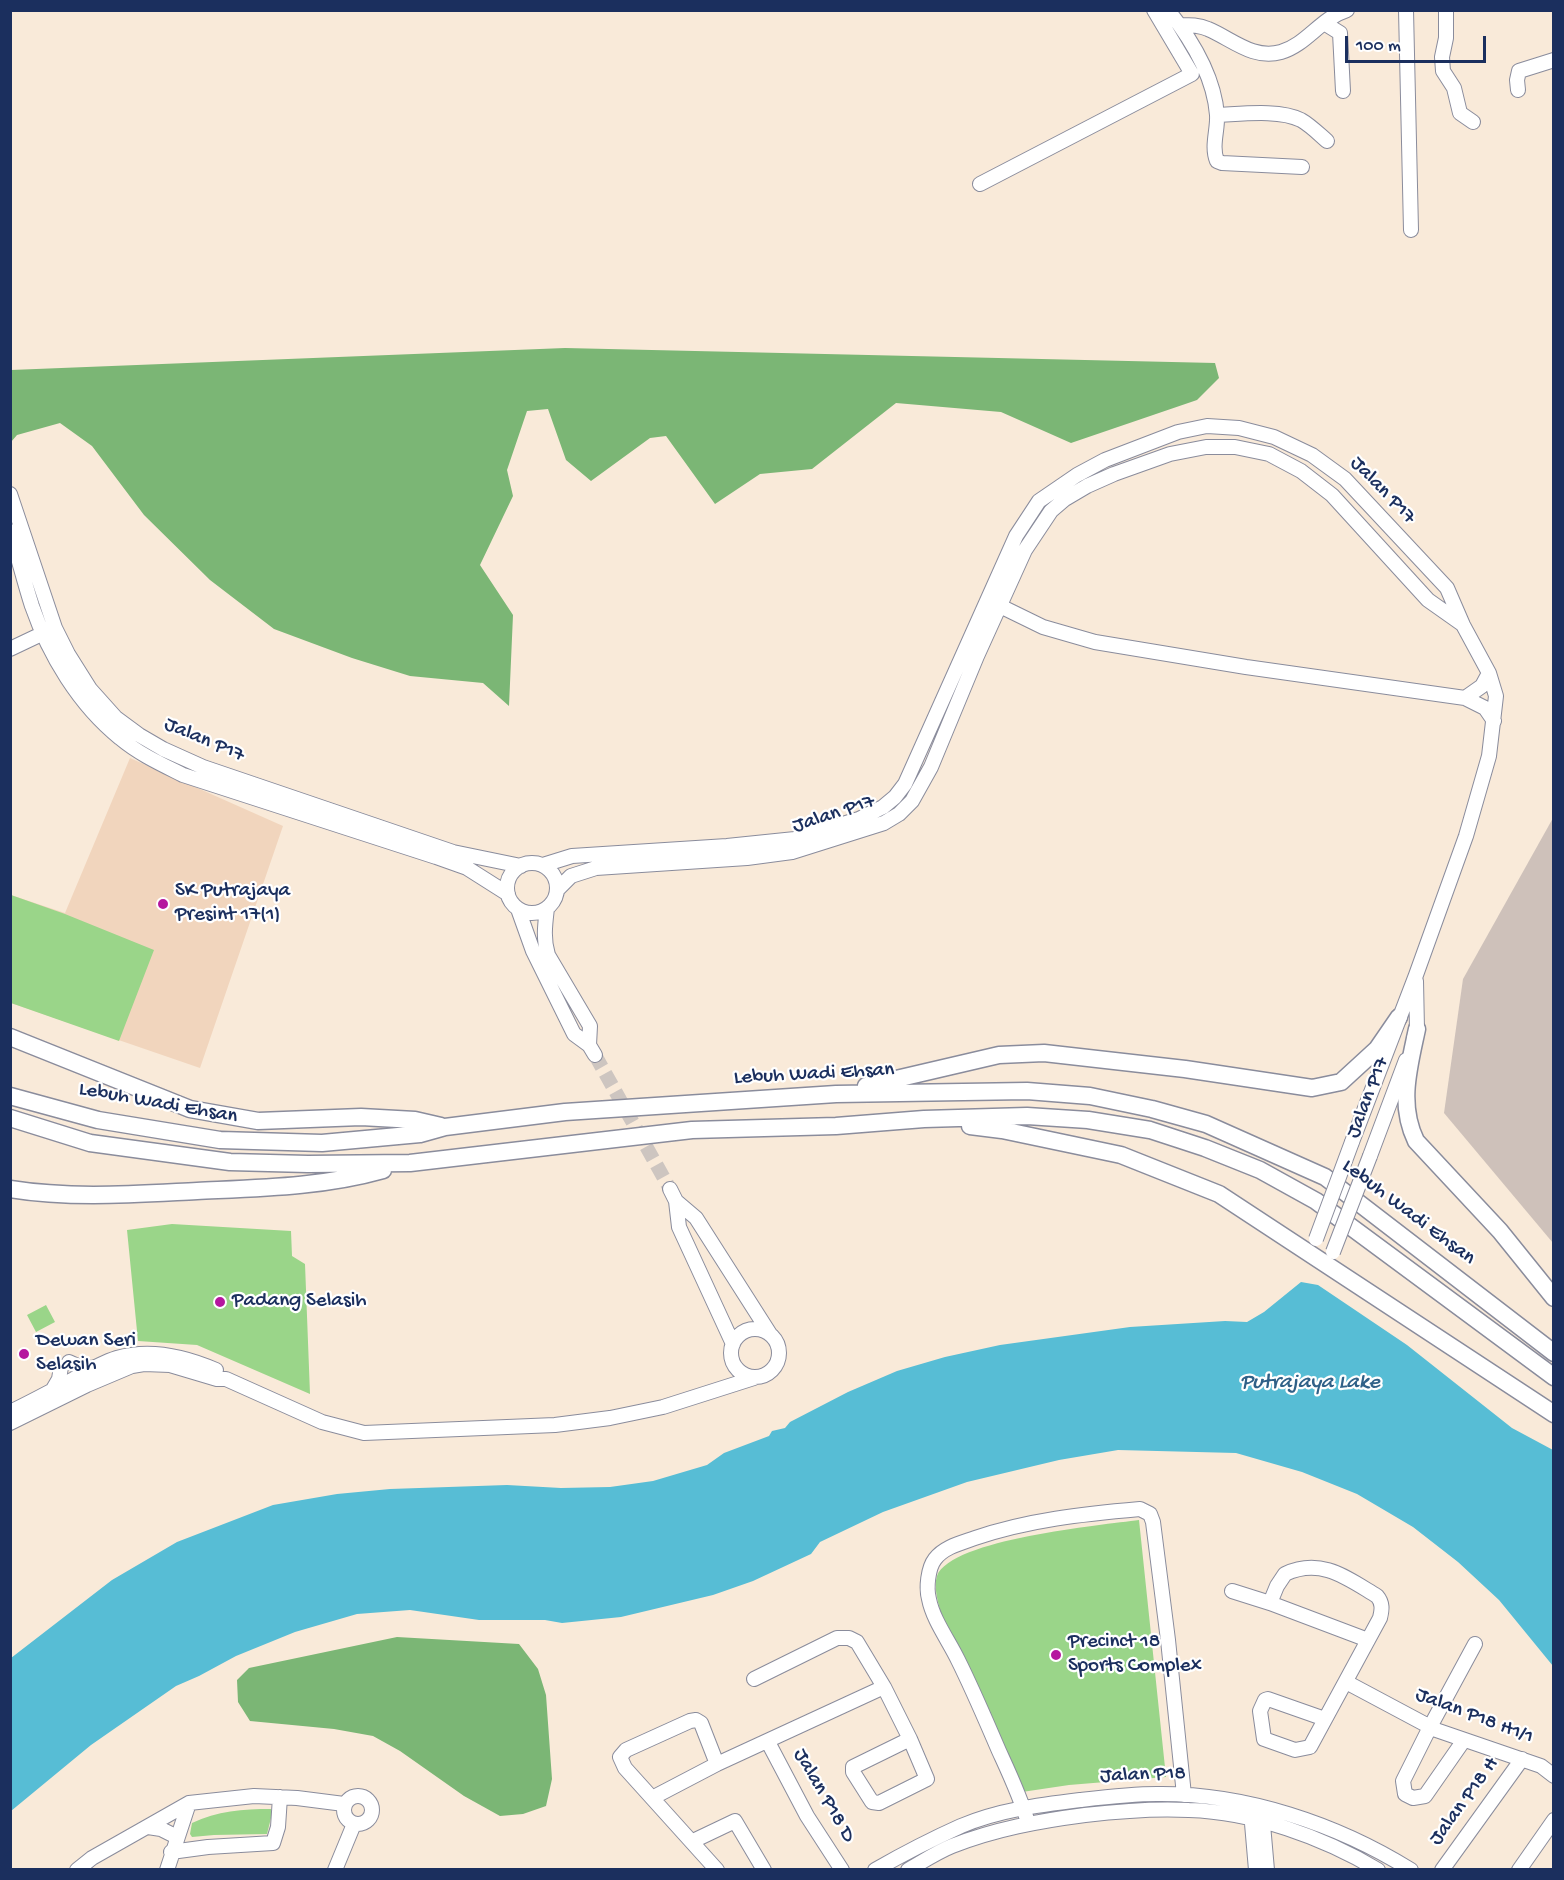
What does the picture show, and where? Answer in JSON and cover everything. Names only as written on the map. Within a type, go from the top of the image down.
[{"type":"main road","points":[[836,1094],[999,1055],[1044,1053],[1185,1069],[1312,1088],[1341,1082],[1377,1049],[1399,1017]]},
{"type":"main road","points":[[1417,1029],[1406,1082],[1407,1115],[1416,1141],[1500,1231],[1554,1298]]},
{"type":"main road","points":[[10,1037],[190,1109],[258,1121],[361,1117],[415,1120],[446,1127]]},
{"type":"main road","name":"Lebuh Wadi Ehsan","points":[[10,1095],[98,1120],[220,1140],[322,1143],[420,1134],[446,1127],[565,1113],[836,1094],[1027,1091],[1090,1096],[1152,1109],[1206,1124],[1325,1177],[1554,1353]]},
{"type":"main road","points":[[10,1118],[90,1143],[230,1162],[410,1163],[692,1130],[836,1126],[924,1119],[1027,1116],[1088,1120],[1150,1130],[1205,1148],[1249,1166],[1316,1201],[1554,1377]]},
{"type":"main road","points":[[924,1119],[1002,1130],[1121,1155],[1219,1194],[1554,1414]]},
{"type":"main road","points":[[10,1189],[38,1194],[126,1194],[304,1185],[370,1174],[410,1163]]},
{"type":"street","points":[[980,184],[1192,74],[1154,10]]},
{"type":"street","points":[[1168,10],[1180,25],[1207,70],[1217,115],[1214,153],[1217,161],[1232,164],[1302,167]]},
{"type":"street","points":[[1180,25],[1207,28],[1252,51],[1269,55],[1284,51],[1305,39],[1324,22],[1347,10]]},
{"type":"street","points":[[1406,10],[1411,230]]},
{"type":"street","points":[[1446,10],[1443,71],[1454,88],[1460,113],[1473,122]]},
{"type":"street","points":[[1324,22],[1340,33],[1343,91]]},
{"type":"street","points":[[1518,90],[1519,71],[1554,60]]},
{"type":"street","points":[[1217,115],[1275,114],[1293,117],[1303,120],[1327,141]]},
{"type":"street","name":"Jalan P17","points":[[543,866],[572,856],[727,846],[795,839],[859,819],[883,807],[895,798],[905,784],[1016,536],[1039,501],[1077,475],[1105,460],[1178,432],[1207,426],[1239,428],[1274,437],[1312,455],[1345,478],[1447,588],[1463,625],[1489,673],[1496,696],[1490,756],[1466,836],[1310,1254]]},
{"type":"street","name":"Jalan P17","points":[[557,890],[571,876],[597,868],[776,855],[811,847],[884,824],[912,801],[923,784],[1025,550],[1051,511],[1073,495],[1114,474],[1170,454],[1206,447],[1236,447],[1269,454],[1301,471],[1332,495],[1428,600],[1463,625]]},
{"type":"street","name":"Jalan P17","points":[[10,494],[60,666],[88,705],[118,737],[156,762],[183,775],[436,856],[466,868],[508,894]]},
{"type":"street","points":[[1347,512],[1360,495]]},
{"type":"street","points":[[1039,501],[1051,511]]},
{"type":"street","name":"Jalan P17","points":[[10,531],[32,605],[90,689],[116,718],[139,735],[203,767],[453,852],[521,866]]},
{"type":"street","points":[[1000,606],[1043,627],[1095,642],[1246,667],[1465,698],[1485,708],[1494,721]]},
{"type":"street","points":[[10,649],[49,630]]},
{"type":"street","points":[[1465,698],[1482,686],[1489,673]]},
{"type":"street","points":[[518,909],[532,913],[547,908],[554,900],[557,890],[555,878],[543,866],[532,863],[514,871],[510,878],[508,894],[518,909],[533,951],[574,1034],[592,1050],[590,1026],[545,947],[547,908]]},
{"type":"street","name":"Jalan P17","points":[[1328,1267],[1417,1029],[1416,975]]},
{"type":"street","points":[[10,1412],[52,1391],[144,1364],[170,1365],[218,1379],[226,1379],[322,1422],[364,1433],[577,1423],[663,1407],[767,1375],[779,1358],[778,1344],[696,1218],[673,1195],[679,1227],[732,1351],[733,1364],[742,1374],[754,1378]]},
{"type":"street","points":[[723,1387],[730,1374],[732,1351],[736,1338],[749,1329],[764,1330],[770,1334]]},
{"type":"street","points":[[10,1423],[76,1384],[94,1368],[116,1358],[156,1354],[197,1362],[220,1371],[226,1379]]},
{"type":"street","points":[[52,1391],[65,1365],[94,1368]]},
{"type":"street","points":[[1028,1823],[1024,1807],[928,1598],[929,1572],[934,1560],[955,1545],[1038,1520],[1140,1509],[1150,1514],[1153,1522],[1168,1640],[1184,1795]]},
{"type":"street","points":[[1270,1603],[1282,1576],[1297,1569],[1323,1568],[1340,1574],[1381,1600],[1381,1613],[1311,1747],[1295,1750],[1264,1739],[1261,1706],[1268,1699],[1325,1719]]},
{"type":"street","points":[[1232,1591],[1368,1640]]},
{"type":"street","points":[[754,1679],[837,1638],[843,1637],[856,1641],[884,1687],[910,1739],[927,1779],[879,1803],[872,1802],[853,1772],[853,1767],[910,1739]]},
{"type":"street","points":[[1464,1740],[1425,1796],[1413,1798],[1405,1794],[1403,1781],[1475,1644]]},
{"type":"street","name":"Jalan P18 H1/1","points":[[1346,1682],[1430,1727],[1541,1766],[1554,1776]]},
{"type":"street","points":[[652,1798],[717,1764],[884,1687]]},
{"type":"street","points":[[717,1764],[701,1723],[696,1720],[626,1750],[621,1757],[621,1763],[717,1869]]},
{"type":"street","name":"Jalan P18 D","points":[[768,1742],[807,1816],[842,1869]]},
{"type":"street","name":"Jalan P18 H","points":[[1442,1869],[1522,1759]]},
{"type":"street","name":"Jalan P18","points":[[875,1869],[962,1826],[1024,1807],[1115,1796],[1158,1794],[1184,1795],[1257,1813],[1378,1869]]},
{"type":"street","points":[[357,1795],[365,1797],[371,1804],[372,1813],[367,1821],[354,1824],[346,1819],[344,1804],[357,1795]]},
{"type":"street","points":[[77,1869],[92,1858],[189,1803],[254,1796],[344,1804]]},
{"type":"street","points":[[171,1852],[273,1843],[278,1827],[280,1797]]},
{"type":"street","points":[[167,1869],[189,1803]]},
{"type":"street","name":"Jalan P18","points":[[908,1869],[951,1846],[1028,1823],[1131,1810],[1191,1810],[1288,1814],[1353,1839],[1386,1854],[1411,1869]]},
{"type":"street","points":[[1256,1869],[1257,1813]]},
{"type":"street","points":[[1257,1813],[1267,1869]]},
{"type":"street","points":[[1519,1869],[1554,1820]]},
{"type":"street","points":[[693,1841],[735,1821],[764,1869]]},
{"type":"street","points":[[335,1869],[354,1824]]},
{"type":"street","points":[[148,1827],[177,1837]]},
{"type":"shaded area","name":"SK Putrajaya Presint 17(1)","points":[[130,758],[283,826],[200,1068],[11,1003],[11,895],[65,913]]},
{"type":"shaded area","points":[[1553,818],[1553,1243],[1444,1113],[1463,979]]},
{"type":"green space","points":[[565,348],[1215,363],[1219,378],[1197,400],[1071,443],[1001,412],[896,403],[812,469],[760,474],[715,504],[666,436],[650,438],[591,481],[566,460],[548,409],[527,411],[507,470],[513,496],[480,565],[513,615],[509,706],[483,683],[410,676],[352,658],[274,629],[210,580],[144,515],[92,446],[60,423],[17,435],[11,442],[11,370]]},
{"type":"green space","points":[[11,895],[154,950],[119,1041],[11,1003]]},
{"type":"green space","name":"Padang Selasih","points":[[172,1224],[291,1231],[292,1256],[305,1264],[310,1394],[197,1345],[138,1341],[127,1230]]},
{"type":"green space","points":[[46,1305],[55,1322],[36,1332],[27,1315]]},
{"type":"green space","name":"Precinct 18 Sports Complex","points":[[1139,1520],[1166,1777],[1069,1785],[1022,1792],[942,1617],[936,1591],[937,1576],[948,1563],[969,1552],[997,1543],[1063,1530]]},
{"type":"green space","points":[[397,1637],[519,1644],[538,1669],[546,1695],[552,1779],[546,1806],[523,1814],[500,1816],[464,1796],[400,1751],[373,1736],[334,1729],[250,1721],[238,1702],[237,1680],[249,1668]]},
{"type":"green space","points":[[271,1809],[267,1834],[192,1837],[190,1834],[192,1823],[211,1816],[240,1810]]},
{"type":"water","name":"Putrajaya Lake","points":[[1301,1282],[1318,1285],[1407,1345],[1512,1428],[1553,1450],[1553,1666],[1499,1600],[1458,1562],[1413,1527],[1357,1494],[1302,1472],[1236,1453],[1118,1450],[1059,1460],[967,1482],[883,1512],[820,1542],[811,1554],[753,1581],[713,1595],[621,1617],[562,1623],[545,1620],[479,1620],[410,1610],[357,1614],[295,1632],[236,1656],[176,1686],[91,1745],[11,1811],[11,1658],[112,1580],[177,1542],[273,1505],[337,1494],[390,1489],[507,1485],[561,1488],[610,1487],[653,1481],[707,1465],[724,1453],[769,1436],[772,1431],[785,1428],[790,1422],[848,1392],[897,1371],[945,1357],[1000,1345],[1130,1327],[1225,1321],[1247,1322],[1264,1312]]},
{"type":"tunnel","points":[[595,1055],[670,1189]]},
{"type":"place","name":"SK Putrajaya Presint 17(1)","points":[[163,904]]},
{"type":"place","name":"Padang Selasih","points":[[220,1302]]},
{"type":"place","name":"Dewan Seri Selasih","points":[[24,1354]]},
{"type":"place","name":"Precinct 18 Sports Complex","points":[[1056,1655]]}]
